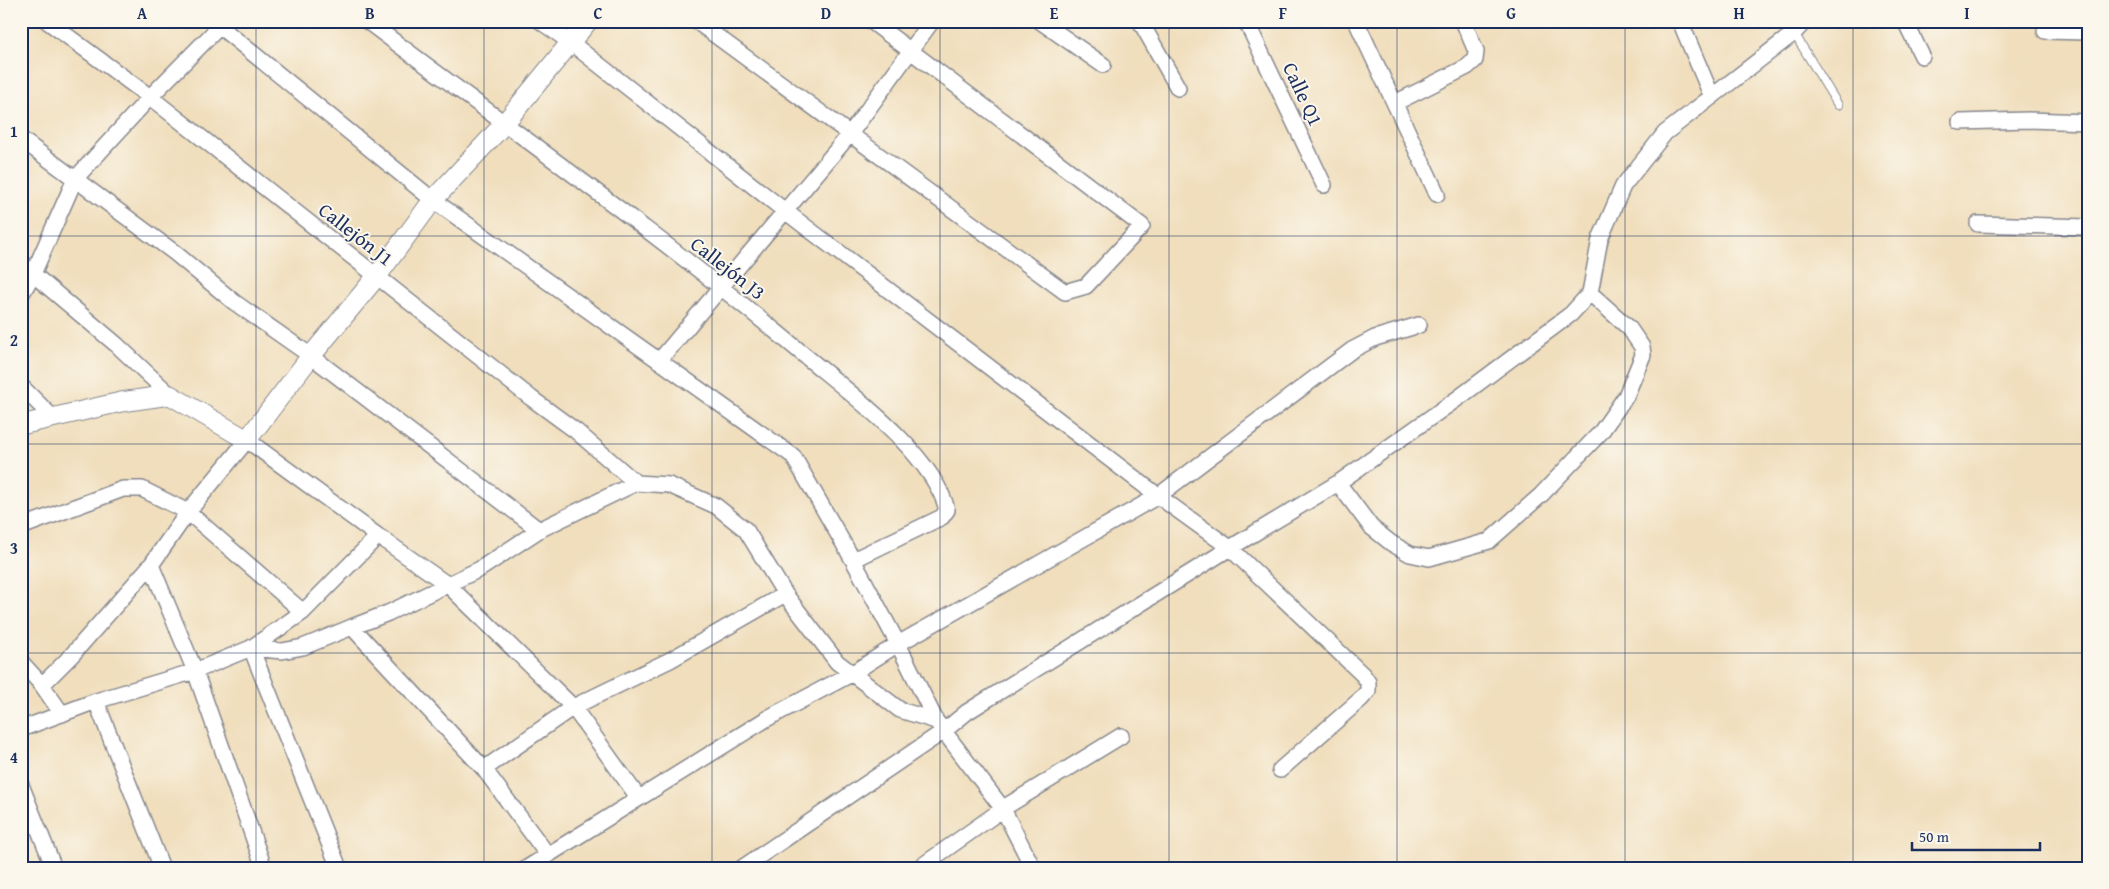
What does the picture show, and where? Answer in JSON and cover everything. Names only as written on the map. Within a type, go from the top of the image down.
[{"type":"street","name":"Callejón J1","points":[[47,21],[150,97],[531,398],[576,431],[636,483]]},
{"type":"street","name":"Callejón J3","points":[[367,21],[722,286],[889,426],[925,467],[944,498],[948,510],[942,517],[853,560]]},
{"type":"street","points":[[540,21],[570,42],[785,211],[1158,496],[1230,548],[1363,675],[1368,682],[1368,691],[1280,770]]},
{"type":"street","points":[[42,685],[71,656],[151,564],[188,512],[376,276],[433,200],[504,124],[588,21]]},
{"type":"street","points":[[696,21],[1065,292],[1086,286],[1142,226],[871,21]]},
{"type":"street","points":[[659,361],[850,134],[932,21]]},
{"type":"street","points":[[1040,21],[1103,65]]},
{"type":"street","points":[[1140,21],[1178,88]]},
{"type":"street","name":"Calle Q1","points":[[1246,21],[1324,185]]},
{"type":"street","points":[[1356,21],[1437,194]]},
{"type":"street","points":[[1394,104],[1468,67],[1475,60],[1476,51],[1463,21]]},
{"type":"street","points":[[1680,21],[1712,97]]},
{"type":"street","points":[[742,868],[940,726],[967,712],[1338,483],[1461,396],[1570,314],[1590,293],[1600,239],[1623,186],[1665,133],[1712,97],[1791,27],[1805,21]]},
{"type":"street","points":[[1905,21],[1922,56]]},
{"type":"street","points":[[21,295],[33,274],[76,179],[219,23],[433,200],[793,456],[853,560],[940,726],[1003,809],[1033,868]]},
{"type":"street","points":[[2045,31],[2088,32]]},
{"type":"street","points":[[1960,122],[2028,120],[2088,122]]},
{"type":"street","points":[[21,139],[175,253],[234,302],[311,356],[539,530]]},
{"type":"street","points":[[1978,224],[2088,227]]},
{"type":"street","points":[[21,264],[117,346],[170,395],[246,440],[448,585],[573,707],[638,797]]},
{"type":"street","points":[[1338,483],[1371,527],[1391,543],[1410,554],[1429,558],[1489,541],[1541,495],[1601,432],[1630,388],[1643,355],[1642,347],[1629,328],[1590,293]]},
{"type":"street","points":[[527,868],[638,797],[768,718],[851,674],[898,644],[1158,496],[1352,350],[1375,338],[1419,325]]},
{"type":"street","points":[[21,386],[51,416]]},
{"type":"street","points":[[21,425],[51,416],[121,402],[170,395]]},
{"type":"street","points":[[251,648],[282,651],[303,647],[388,613],[448,585],[480,569],[539,530],[636,483],[669,485],[716,506],[746,530],[785,594],[837,662],[900,710],[940,726]]},
{"type":"street","points":[[21,527],[123,489],[142,489],[188,512],[302,612]]},
{"type":"street","points":[[21,729],[96,701],[195,671],[251,648],[302,612],[378,536]]},
{"type":"street","points":[[151,564],[195,671],[264,868]]},
{"type":"street","points":[[484,769],[573,707],[670,660],[785,594]]},
{"type":"street","points":[[352,627],[484,769],[547,854]]},
{"type":"street","points":[[251,648],[339,868]]},
{"type":"street","points":[[21,662],[42,685],[62,714]]},
{"type":"street","points":[[96,701],[162,868]]},
{"type":"street","points":[[919,868],[1003,809],[1122,736]]},
{"type":"street","points":[[21,785],[54,868]]},
{"type":"lane","points":[[1791,27],[1838,105]]}]
